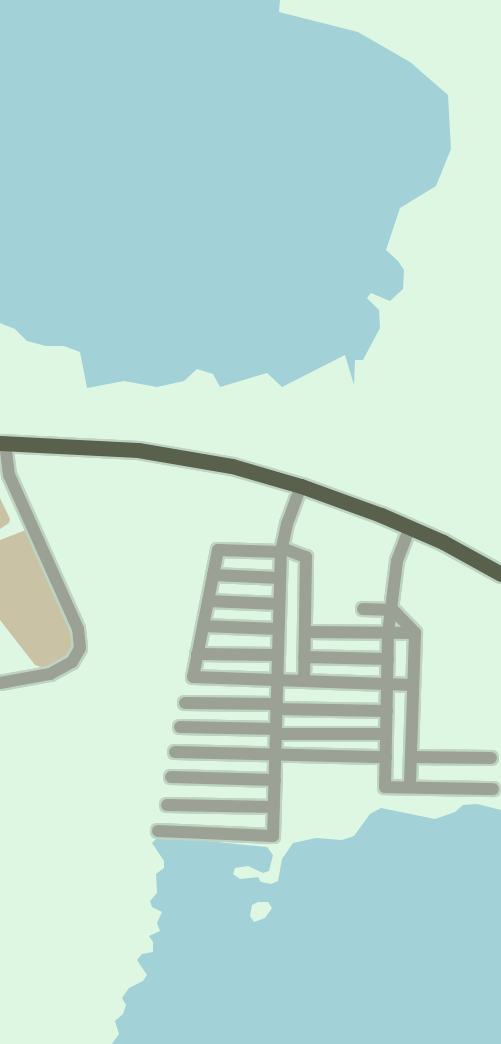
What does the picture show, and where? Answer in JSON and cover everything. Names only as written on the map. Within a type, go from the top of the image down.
[{"type":"main road","points":[[2,443],[138,450],[232,466],[301,486],[410,526],[501,574]]},
{"type":"lane","points":[[0,683],[50,674],[72,662],[80,648],[78,629],[9,475],[2,443]]},
{"type":"lane","points":[[158,831],[273,836],[282,550],[301,486]]},
{"type":"lane","points":[[410,526],[397,561],[393,610],[388,633],[385,787],[493,789]]},
{"type":"lane","points":[[304,680],[306,557],[282,550],[218,550],[193,677],[413,685]]},
{"type":"lane","points":[[213,575],[280,578]]},
{"type":"lane","points":[[208,601],[279,604]]},
{"type":"lane","points":[[363,609],[393,610],[415,633],[410,787]]},
{"type":"lane","points":[[203,626],[278,629]]},
{"type":"lane","points":[[305,632],[415,633]]},
{"type":"lane","points":[[197,654],[278,655]]},
{"type":"lane","points":[[304,657],[388,659]]},
{"type":"lane","points":[[185,703],[387,711]]},
{"type":"lane","points":[[180,727],[386,734]]},
{"type":"lane","points":[[175,752],[386,757]]},
{"type":"lane","points":[[411,757],[491,758]]},
{"type":"lane","points":[[171,777],[275,780]]},
{"type":"lane","points":[[167,805],[274,807]]},
{"type":"shaded area","points":[[0,498],[10,519],[9,523],[0,529]]},
{"type":"shaded area","points":[[26,530],[74,637],[68,658],[47,669],[35,665],[0,620],[0,540]]},
{"type":"water","points":[[0,0],[280,0],[279,12],[358,32],[410,62],[448,95],[451,149],[436,186],[400,208],[386,250],[404,270],[403,289],[390,301],[371,293],[367,298],[379,310],[380,328],[363,360],[355,360],[354,385],[345,355],[282,387],[267,373],[220,387],[213,374],[197,369],[184,381],[157,387],[124,381],[87,388],[80,352],[64,346],[46,346],[27,341],[15,329],[0,323]]},
{"type":"water","points":[[477,804],[501,810],[501,1044],[112,1044],[119,1034],[115,1021],[123,1014],[126,1005],[122,998],[129,988],[143,981],[147,975],[137,960],[142,954],[153,952],[153,942],[149,936],[160,931],[157,923],[162,912],[152,907],[150,901],[157,893],[156,874],[164,868],[164,861],[152,843],[159,836],[267,847],[273,855],[269,871],[263,873],[248,866],[235,868],[233,874],[240,879],[258,877],[261,882],[271,884],[278,881],[282,859],[293,843],[316,838],[342,840],[354,836],[370,814],[381,808],[435,819],[455,812],[463,805]],"holes":[[[258,902],[268,902],[272,908],[265,918],[254,922],[250,916],[252,905]]]}]
